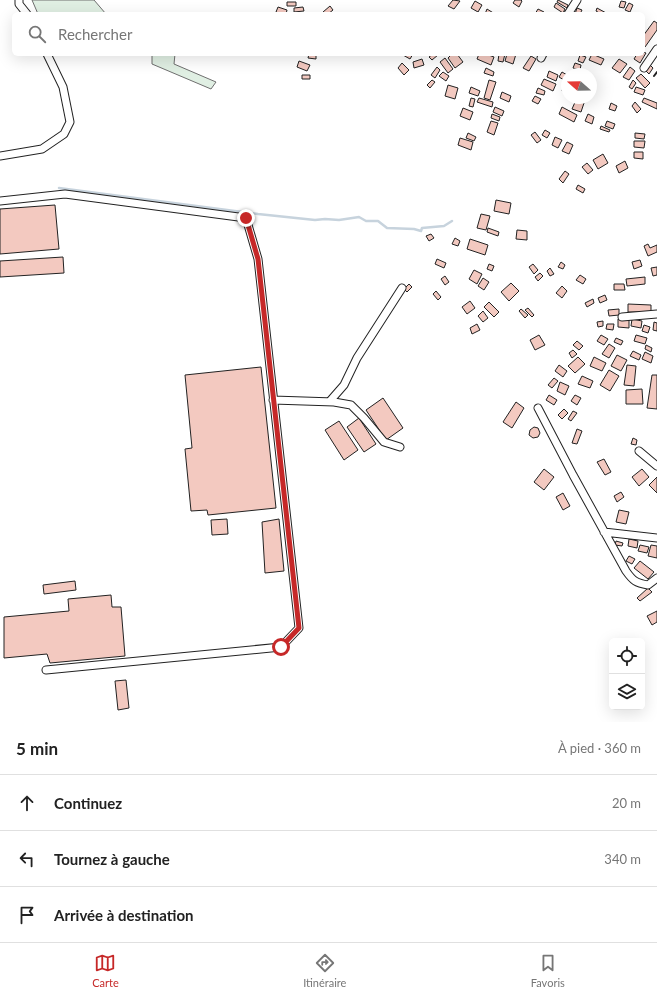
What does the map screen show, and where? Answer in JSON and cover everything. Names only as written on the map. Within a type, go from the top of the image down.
[{"type":"street","points":[[19,0],[26,12]]},
{"type":"street","points":[[569,12],[577,0]]},
{"type":"street","points":[[644,68],[657,49]]},
{"type":"street","points":[[0,156],[42,149],[64,134],[70,122],[63,87],[48,56]]},
{"type":"street","points":[[0,201],[65,194],[246,218],[258,259],[299,628],[281,647],[46,670]]},
{"type":"street","points":[[330,401],[344,385],[358,358],[402,288]]},
{"type":"street","points":[[622,316],[657,314]]},
{"type":"street","points":[[273,400],[330,401],[351,406],[364,418],[384,442],[400,447]]},
{"type":"street","points":[[538,408],[626,571],[631,578],[638,583],[648,585],[657,578]]},
{"type":"street","points":[[639,451],[657,466]]},
{"type":"street","points":[[604,532],[657,538]]},
{"type":"green space","points":[[32,0],[94,0],[104,12],[37,12]]},
{"type":"green space","points":[[152,56],[175,56],[174,64],[216,82],[211,89],[152,64]]},
{"type":"building","points":[[453,0],[460,1],[454,9],[448,6]]},
{"type":"building","points":[[515,0],[522,1],[519,7],[513,3]]},
{"type":"building","points":[[558,0],[568,5],[567,8],[557,2]]},
{"type":"building","points":[[475,1],[482,5],[478,12],[471,8]]},
{"type":"building","points":[[621,1],[626,2],[624,8],[619,7]]},
{"type":"building","points":[[287,2],[296,2],[296,6],[287,6]]},
{"type":"building","points":[[556,3],[565,9],[564,12],[562,12],[554,7]]},
{"type":"building","points":[[629,3],[633,5],[630,12],[625,10]]},
{"type":"building","points":[[330,6],[333,10],[330,12],[323,12]]},
{"type":"building","points":[[278,7],[287,10],[286,12],[276,12]]},
{"type":"building","points":[[303,7],[304,11],[294,12],[294,8]]},
{"type":"building","points":[[577,8],[582,10],[581,12],[576,12]]},
{"type":"building","points":[[597,8],[604,12],[598,12],[596,11]]},
{"type":"building","points":[[538,9],[544,12],[536,12]]},
{"type":"building","points":[[654,21],[657,23],[657,30],[645,47],[645,33]]},
{"type":"building","points":[[308,56],[316,56],[316,59],[308,58]]},
{"type":"building","points":[[405,56],[412,56],[410,59]]},
{"type":"building","points":[[430,56],[437,56],[432,60],[429,57]]},
{"type":"building","points":[[450,56],[458,56],[463,62],[455,68],[448,58]]},
{"type":"building","points":[[478,56],[494,57],[491,65],[477,59]]},
{"type":"building","points":[[499,56],[504,56],[503,62],[498,61]]},
{"type":"building","points":[[506,56],[515,56],[513,64],[505,61]]},
{"type":"building","points":[[531,56],[536,59],[529,71],[523,68]]},
{"type":"building","points":[[580,56],[586,57],[583,63],[578,61]]},
{"type":"building","points":[[591,56],[597,56],[604,59],[601,65],[589,60]]},
{"type":"building","points":[[636,56],[644,56],[640,63],[634,59]]},
{"type":"building","points":[[445,58],[453,69],[448,73],[440,62]]},
{"type":"building","points":[[422,59],[424,65],[414,68],[413,62]]},
{"type":"building","points":[[619,59],[627,64],[620,73],[612,68]]},
{"type":"building","points":[[299,61],[310,65],[307,71],[297,67]]},
{"type":"building","points":[[402,63],[409,70],[404,75],[398,68]]},
{"type":"building","points":[[575,63],[581,65],[580,68],[573,68]]},
{"type":"building","points":[[650,65],[653,68],[649,74],[646,71]]},
{"type":"building","points":[[437,67],[440,70],[435,78],[431,75]]},
{"type":"building","points":[[630,67],[635,71],[629,80],[623,77]]},
{"type":"building","points":[[486,68],[494,72],[493,76],[484,73]]},
{"type":"building","points":[[549,71],[558,75],[556,81],[547,77]]},
{"type":"building","points":[[443,72],[449,76],[446,81],[439,76]]},
{"type":"building","points":[[641,74],[650,83],[645,88],[636,78]]},
{"type":"building","points":[[302,75],[310,75],[310,79],[302,79]]},
{"type":"building","points":[[544,79],[556,84],[553,91],[541,85]]},
{"type":"building","points":[[432,80],[435,82],[430,88],[427,85]]},
{"type":"building","points":[[489,80],[496,82],[490,100],[484,98]]},
{"type":"building","points":[[633,80],[636,83],[632,89],[629,87]]},
{"type":"building","points":[[448,85],[458,88],[455,99],[445,96]]},
{"type":"building","points":[[471,87],[480,91],[478,96],[469,93]]},
{"type":"building","points":[[636,87],[645,90],[643,95],[634,92]]},
{"type":"building","points":[[538,88],[545,91],[544,95],[536,93]]},
{"type":"building","points":[[502,92],[511,96],[509,102],[500,98]]},
{"type":"building","points":[[535,96],[541,99],[538,104],[532,101]]},
{"type":"building","points":[[471,98],[475,99],[473,107],[469,106]]},
{"type":"building","points":[[479,98],[493,102],[492,107],[477,102]]},
{"type":"building","points":[[644,98],[657,103],[657,109],[642,102]]},
{"type":"building","points":[[635,102],[641,109],[637,113],[632,106]]},
{"type":"building","points":[[611,103],[617,106],[615,111],[609,109]]},
{"type":"building","points":[[574,104],[584,104],[581,112],[572,109]]},
{"type":"building","points":[[495,107],[504,111],[502,116],[493,112]]},
{"type":"building","points":[[562,107],[577,115],[574,122],[559,114]]},
{"type":"building","points":[[463,108],[473,112],[470,120],[460,116]]},
{"type":"building","points":[[492,114],[500,117],[499,121],[491,118]]},
{"type":"building","points":[[588,114],[594,117],[592,124],[585,121]]},
{"type":"building","points":[[491,121],[498,123],[494,135],[487,132]]},
{"type":"building","points":[[607,121],[615,124],[613,129],[605,126]]},
{"type":"building","points":[[601,126],[610,130],[609,132],[600,129]]},
{"type":"building","points":[[545,130],[550,133],[547,138],[542,135]]},
{"type":"building","points":[[535,132],[541,140],[537,143],[531,135]]},
{"type":"building","points":[[468,133],[476,137],[474,141],[466,138]]},
{"type":"building","points":[[635,133],[645,134],[644,139],[635,138]]},
{"type":"building","points":[[555,137],[562,140],[558,148],[552,145]]},
{"type":"building","points":[[460,138],[473,142],[471,150],[458,145]]},
{"type":"building","points":[[634,141],[645,141],[644,148],[634,147]]},
{"type":"building","points":[[567,142],[573,145],[569,154],[562,151]]},
{"type":"building","points":[[634,152],[643,152],[643,159],[634,158]]},
{"type":"building","points":[[603,154],[608,163],[598,169],[593,160]]},
{"type":"building","points":[[625,161],[628,168],[619,173],[616,166]]},
{"type":"building","points":[[587,163],[593,170],[588,174],[582,167]]},
{"type":"building","points":[[565,171],[569,174],[563,183],[559,179]]},
{"type":"building","points":[[578,185],[585,189],[583,193],[576,189]]},
{"type":"building","points":[[496,200],[511,203],[509,214],[494,211]]},
{"type":"building","points":[[55,205],[59,249],[0,254],[0,209]]},
{"type":"building","points":[[481,214],[490,216],[486,230],[477,228]]},
{"type":"building","points":[[488,228],[499,232],[498,236],[487,232]]},
{"type":"building","points":[[517,230],[527,231],[527,240],[516,239]]},
{"type":"building","points":[[431,234],[434,238],[429,241],[426,236]]},
{"type":"building","points":[[455,238],[460,241],[458,246],[452,244]]},
{"type":"building","points":[[470,239],[488,245],[485,255],[467,249]]},
{"type":"building","points":[[648,244],[650,248],[657,245],[657,252],[648,256],[644,246]]},
{"type":"building","points":[[63,257],[64,273],[0,277],[0,261]]},
{"type":"building","points":[[437,259],[446,263],[444,268],[435,264]]},
{"type":"building","points":[[640,260],[642,266],[634,269],[632,262]]},
{"type":"building","points":[[561,262],[565,265],[563,269],[558,267]]},
{"type":"building","points":[[489,264],[494,266],[492,271],[487,269]]},
{"type":"building","points":[[533,264],[538,270],[534,274],[529,267]]},
{"type":"building","points":[[657,267],[657,275],[653,276],[651,268]]},
{"type":"building","points":[[550,268],[554,274],[550,276],[547,271]]},
{"type":"building","points":[[474,270],[482,274],[477,284],[469,279]]},
{"type":"building","points":[[540,273],[543,276],[538,281],[535,277]]},
{"type":"building","points":[[580,275],[586,279],[583,284],[576,280]]},
{"type":"building","points":[[445,276],[449,282],[445,285],[441,279]]},
{"type":"building","points":[[645,277],[645,284],[627,286],[626,279]]},
{"type":"building","points":[[483,278],[489,282],[484,290],[478,286]]},
{"type":"building","points":[[511,283],[519,291],[509,301],[501,292]]},
{"type":"building","points":[[409,284],[412,287],[407,292],[404,289]]},
{"type":"building","points":[[614,284],[624,284],[625,290],[614,290]]},
{"type":"building","points":[[562,286],[567,291],[562,298],[556,293]]},
{"type":"building","points":[[436,291],[441,297],[438,300],[433,294]]},
{"type":"building","points":[[605,295],[607,300],[600,303],[598,298]]},
{"type":"building","points":[[593,299],[594,303],[587,307],[585,303]]},
{"type":"building","points":[[470,301],[475,308],[467,314],[462,307]]},
{"type":"building","points":[[489,302],[499,312],[494,317],[484,307]]},
{"type":"building","points":[[628,304],[651,305],[651,312],[628,312]]},
{"type":"building","points":[[528,308],[534,315],[532,317],[525,310]]},
{"type":"building","points":[[521,309],[528,315],[525,318],[519,311]]},
{"type":"building","points":[[619,309],[619,315],[609,316],[608,310]]},
{"type":"building","points":[[483,311],[488,318],[483,322],[478,316]]},
{"type":"building","points":[[618,319],[629,320],[629,328],[618,327]]},
{"type":"building","points":[[632,319],[642,321],[641,328],[631,326]]},
{"type":"building","points":[[603,321],[603,326],[598,327],[597,322]]},
{"type":"building","points":[[654,322],[657,323],[657,331],[653,330]]},
{"type":"building","points":[[477,324],[480,330],[472,334],[470,328]]},
{"type":"building","points":[[607,324],[614,324],[613,330],[606,329]]},
{"type":"building","points":[[644,325],[650,327],[648,333],[642,331]]},
{"type":"building","points":[[539,335],[545,345],[535,350],[530,340]]},
{"type":"building","points":[[601,335],[608,339],[604,345],[597,341]]},
{"type":"building","points":[[636,335],[647,338],[645,344],[634,341]]},
{"type":"building","points":[[616,338],[623,341],[621,345],[614,342]]},
{"type":"building","points":[[577,341],[583,346],[579,350],[573,345]]},
{"type":"building","points":[[609,344],[615,348],[609,358],[602,354]]},
{"type":"building","points":[[646,345],[652,348],[651,352],[645,349]]},
{"type":"building","points":[[573,350],[577,354],[572,358],[569,353]]},
{"type":"building","points":[[633,351],[641,355],[639,360],[630,356]]},
{"type":"building","points":[[645,352],[653,356],[651,363],[642,359]]},
{"type":"building","points":[[617,355],[627,360],[621,371],[611,366]]},
{"type":"building","points":[[578,357],[585,364],[575,373],[568,366]]},
{"type":"building","points":[[594,357],[606,363],[602,371],[590,366]]},
{"type":"building","points":[[559,365],[567,371],[563,377],[555,371]]},
{"type":"building","points":[[627,365],[636,366],[634,386],[624,385]]},
{"type":"building","points":[[261,367],[276,508],[208,515],[207,510],[191,511],[185,449],[192,448],[185,375]]},
{"type":"building","points":[[609,370],[619,376],[610,391],[600,385]]},
{"type":"building","points":[[652,375],[657,375],[657,409],[647,408]]},
{"type":"building","points":[[582,376],[593,381],[590,388],[578,384]]},
{"type":"building","points":[[554,378],[558,381],[552,388],[548,385]]},
{"type":"building","points":[[560,382],[569,386],[565,395],[557,391]]},
{"type":"building","points":[[642,389],[643,404],[626,404],[626,390]]},
{"type":"building","points":[[549,395],[557,400],[554,405],[546,400]]},
{"type":"building","points":[[575,395],[581,398],[577,405],[571,401]]},
{"type":"building","points":[[383,398],[403,428],[386,440],[366,410]]},
{"type":"building","points":[[516,402],[524,408],[512,428],[503,422]]},
{"type":"building","points":[[564,409],[568,413],[562,419],[558,415]]},
{"type":"building","points":[[573,411],[577,413],[571,421],[568,419]]},
{"type":"building","points":[[359,418],[376,444],[364,452],[347,427]]},
{"type":"building","points":[[339,421],[358,450],[344,460],[325,430]]},
{"type":"building","points":[[534,427],[538,428],[540,433],[538,437],[533,438],[529,435],[530,430]]},
{"type":"building","points":[[577,429],[582,431],[577,444],[572,443]]},
{"type":"building","points":[[633,438],[637,440],[636,445],[631,444]]},
{"type":"building","points":[[604,459],[611,472],[605,475],[597,462]]},
{"type":"building","points":[[544,469],[554,477],[544,490],[534,482]]},
{"type":"building","points":[[642,469],[649,477],[639,486],[632,477]]},
{"type":"building","points":[[657,477],[657,493],[649,485]]},
{"type":"building","points":[[621,492],[624,497],[617,502],[614,496]]},
{"type":"building","points":[[563,493],[570,506],[563,510],[556,497]]},
{"type":"building","points":[[619,510],[629,512],[626,524],[616,522]]},
{"type":"building","points":[[227,519],[228,534],[212,535],[211,520]]},
{"type":"building","points":[[279,519],[284,571],[265,573],[262,522]]},
{"type":"building","points":[[629,539],[638,541],[637,548],[628,546]]},
{"type":"building","points":[[616,541],[623,543],[622,546],[615,545]]},
{"type":"building","points":[[640,545],[649,547],[647,553],[638,551]]},
{"type":"building","points":[[651,545],[657,546],[657,558],[648,556]]},
{"type":"building","points":[[629,556],[635,559],[632,564],[626,561]]},
{"type":"building","points":[[640,561],[654,572],[648,579],[634,568]]},
{"type":"building","points":[[75,581],[76,590],[44,594],[43,585]]},
{"type":"building","points":[[648,588],[652,592],[640,601],[637,598]]},
{"type":"building","points":[[111,595],[112,607],[121,607],[125,656],[50,663],[47,654],[4,658],[4,617],[69,611],[68,599]]},
{"type":"building","points":[[657,611],[657,622],[652,625],[647,616]]},
{"type":"building","points":[[126,680],[129,708],[118,710],[115,681]]},
{"type":"waterway","points":[[59,188],[315,220],[339,220],[359,217],[366,221],[378,221],[387,228],[414,229],[421,231],[422,228],[444,226],[452,221]]},
{"type":"wall","points":[[654,76],[657,72]]},
{"type":"route","points":[[246,218],[258,259],[299,628],[281,647]]}]
